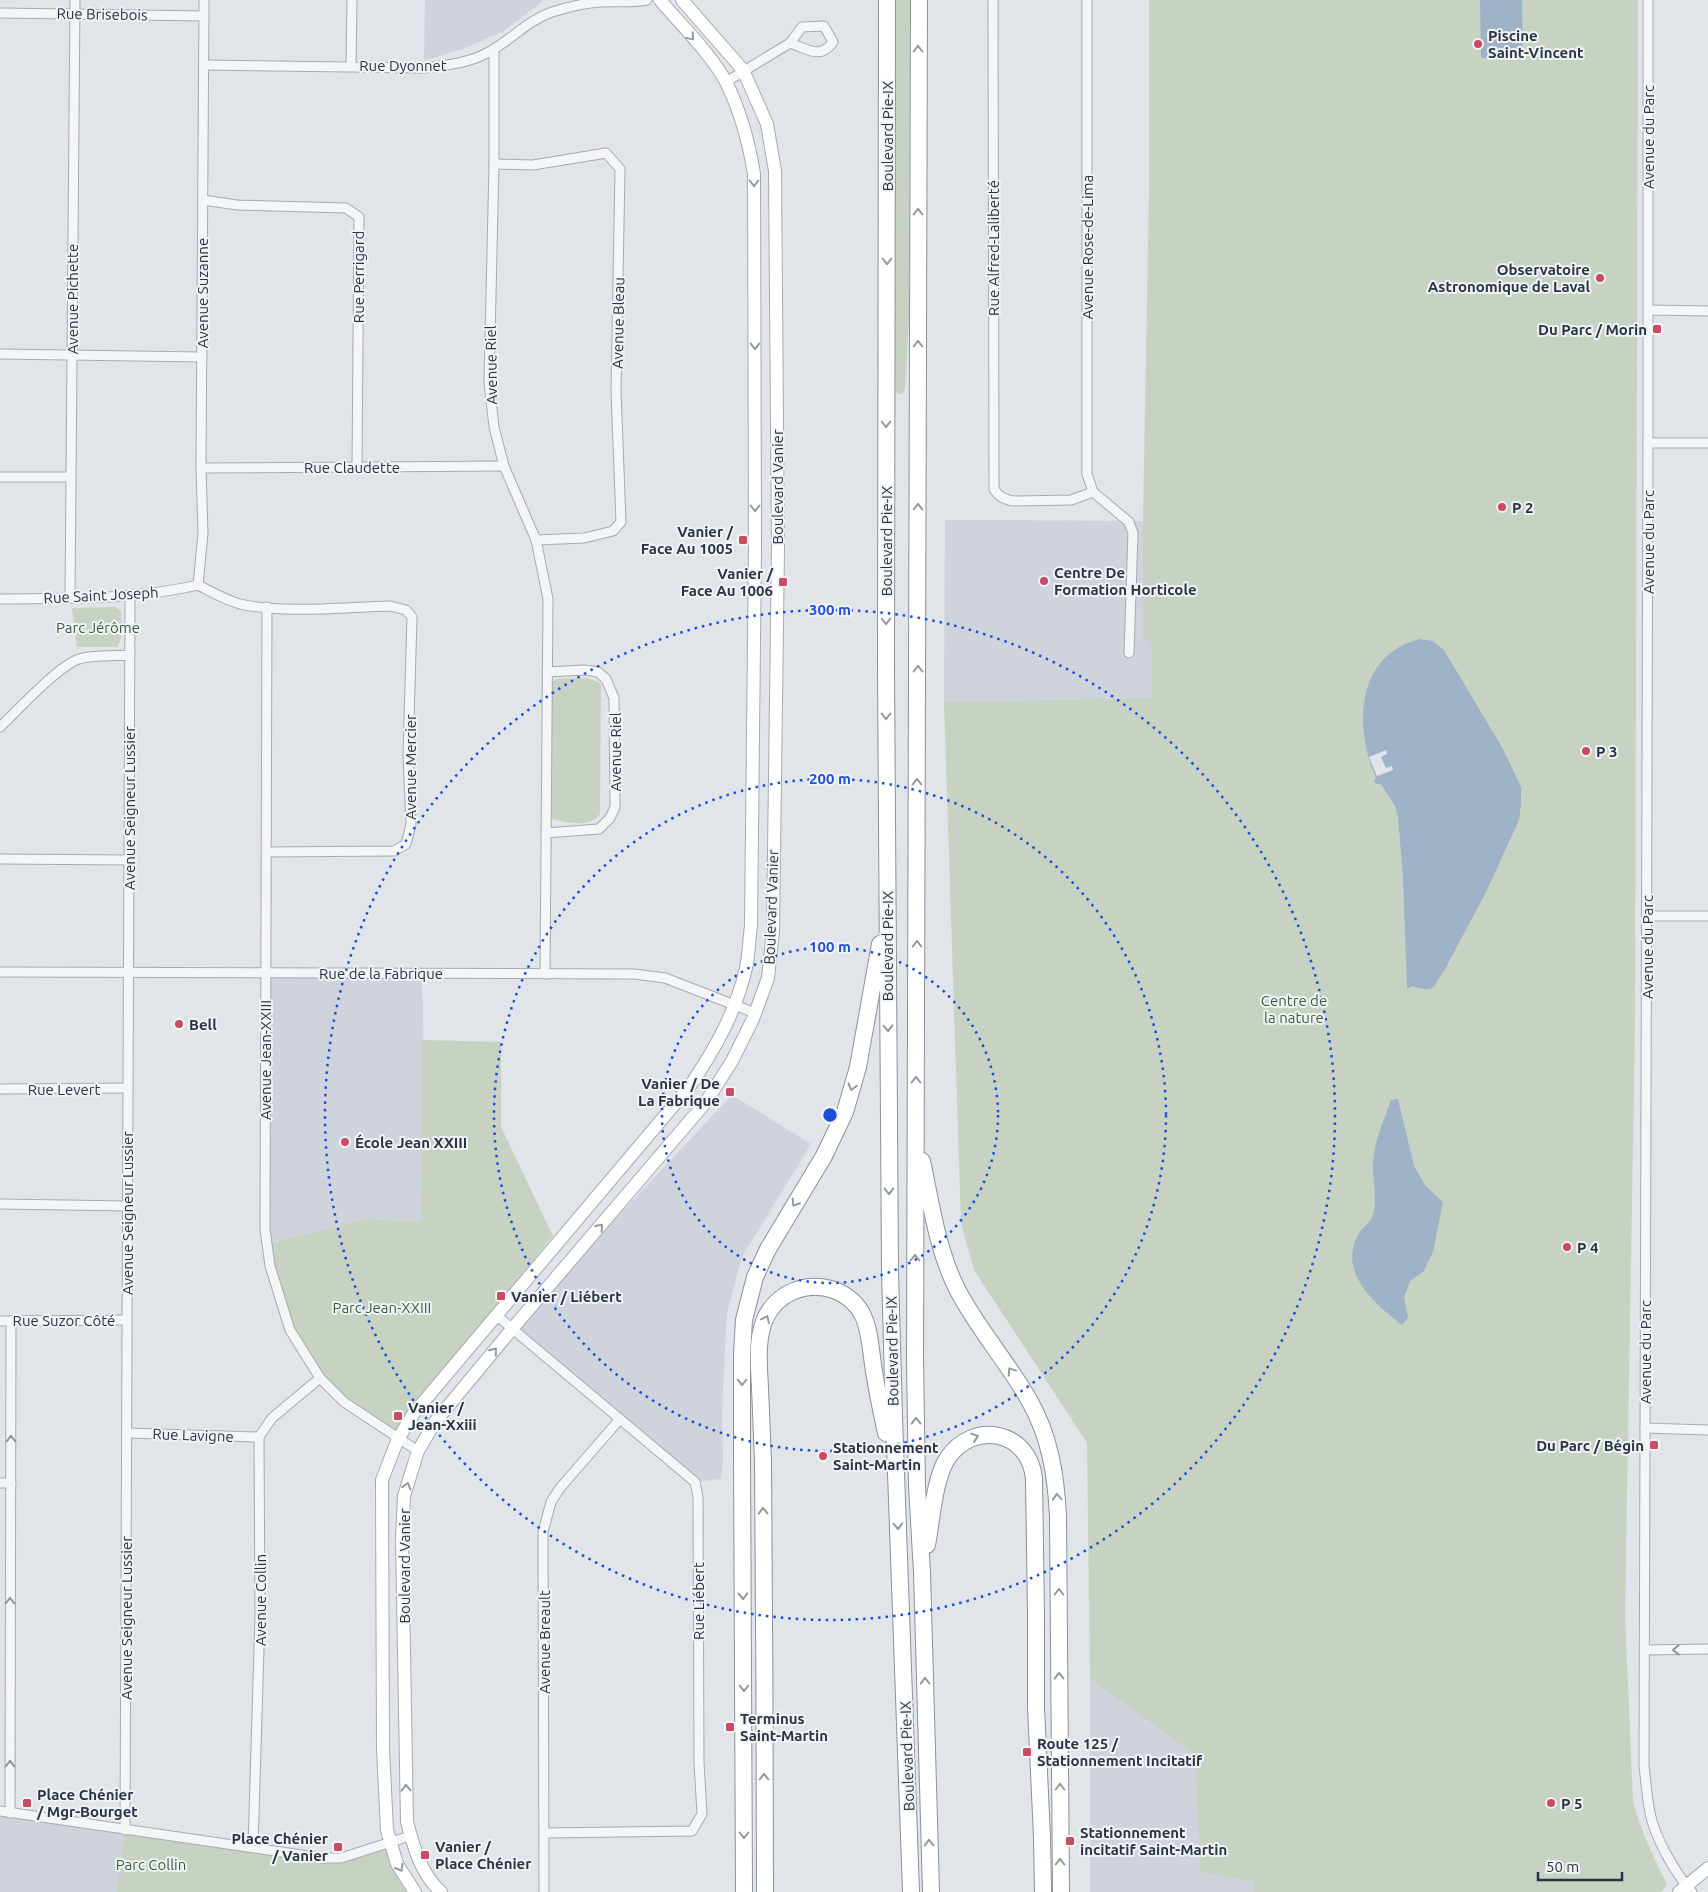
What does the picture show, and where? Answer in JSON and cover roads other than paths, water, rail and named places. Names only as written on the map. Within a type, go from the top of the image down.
[{"type":"highway","name":"Boulevard Pie-IX","points":[[887,0],[887,910],[891,1341],[911,1892]]},
{"type":"highway","name":"Boulevard Pie-IX","points":[[919,0],[917,1457],[931,1892]]},
{"type":"highway","points":[[744,1892],[742,1354],[744,1320],[751,1290],[764,1256],[824,1156],[845,1112],[858,1066],[887,910]]},
{"type":"highway","points":[[916,1129],[939,1240],[948,1268],[963,1299],[1030,1401],[1044,1431],[1053,1463],[1058,1516],[1061,1892]]},
{"type":"highway","points":[[765,1892],[763,1477],[759,1354],[765,1319],[777,1302],[788,1293],[806,1287],[825,1288],[845,1296],[863,1314],[869,1332],[874,1375],[896,1477]]},
{"type":"highway","points":[[922,1572],[937,1487],[942,1468],[950,1455],[964,1441],[978,1435],[997,1435],[1015,1443],[1023,1450],[1031,1463],[1034,1479],[1036,1707],[1041,1799],[1043,1892]]},
{"type":"street","name":"Avenue Pichette","points":[[70,598],[75,0]]},
{"type":"street","name":"Avenue Suzanne","points":[[198,585],[203,532],[201,468],[204,0]]},
{"type":"street","points":[[351,66],[352,0]]},
{"type":"street","name":"Rue Dyonnet","points":[[204,66],[424,68],[455,65],[494,49],[537,19],[551,13],[590,3],[647,0]]},
{"type":"street","name":"Boulevard Vanier","points":[[416,1892],[397,1864],[387,1830],[383,1749],[382,1480],[398,1439],[414,1413],[690,1086],[715,1048],[734,1005],[747,966],[751,926],[755,546],[754,174],[749,142],[726,82],[714,64],[660,0]]},
{"type":"street","name":"Boulevard Vanier","points":[[441,1892],[431,1883],[416,1856],[407,1822],[402,1539],[404,1496],[418,1451],[435,1422],[706,1102],[732,1061],[755,1013],[768,978],[773,931],[778,547],[775,172],[767,124],[743,70],[682,0]]},
{"type":"street","name":"Rue Alfred-Laliberté","points":[[993,0],[994,489],[1004,499],[1013,501],[1071,500],[1093,492]]},
{"type":"street","name":"Avenue Rose-de-Lima","points":[[1087,0],[1087,474],[1093,492]]},
{"type":"street","name":"Avenue du Parc","points":[[1648,0],[1649,310],[1644,1766],[1650,1815],[1660,1843],[1686,1890]]},
{"type":"street","name":"Rue Brisebois","points":[[0,13],[204,16]]},
{"type":"street","points":[[726,82],[790,43]]},
{"type":"street","name":"Avenue Riel","points":[[494,49],[494,164],[489,383],[494,428],[504,466],[536,540],[548,599],[545,974]]},
{"type":"street","name":"Avenue Bleau","points":[[494,164],[533,165],[606,152],[620,169],[616,391],[621,522],[613,531],[594,536],[536,540]]},
{"type":"street","name":"Rue Perrigard","points":[[203,200],[237,205],[346,208],[359,217],[357,467]]},
{"type":"street","points":[[1649,310],[1708,311]]},
{"type":"street","points":[[0,354],[202,357]]},
{"type":"street","points":[[1648,443],[1708,443]]},
{"type":"street","name":"Rue Claudette","points":[[201,468],[504,466]]},
{"type":"street","points":[[0,477],[71,477]]},
{"type":"street","points":[[1093,492],[1129,522],[1133,533],[1129,653]]},
{"type":"street","points":[[198,585],[222,598],[241,604],[267,607]]},
{"type":"street","name":"Rue Saint Joseph","points":[[0,599],[130,596],[165,593],[198,585]]},
{"type":"street","name":"Avenue Seigneur Lussier","points":[[125,1830],[130,596]]},
{"type":"street","name":"Avenue Mercier","points":[[267,607],[287,609],[390,606],[406,610],[412,617],[408,755],[411,824],[406,844],[394,851],[267,852]]},
{"type":"street","name":"Avenue Jean-XXIII","points":[[267,607],[265,1229],[270,1266],[290,1330],[320,1378],[344,1402],[418,1451]]},
{"type":"street","points":[[0,727],[66,666],[79,659],[130,655]]},
{"type":"street","name":"Avenue Riel","points":[[546,834],[599,829],[610,818],[615,807],[614,698],[606,679],[598,672],[585,670],[547,672]]},
{"type":"street","points":[[0,858],[129,860]]},
{"type":"street","points":[[1647,916],[1708,916]]},
{"type":"street","name":"Rue de la Fabrique","points":[[0,972],[634,974],[665,978],[755,1013]]},
{"type":"street","name":"Rue Levert","points":[[0,1089],[128,1088]]},
{"type":"street","points":[[0,1204],[128,1206]]},
{"type":"street","name":"Rue Liébert","points":[[496,1315],[695,1482],[698,1497],[699,1762],[702,1814],[692,1831],[545,1832]]},
{"type":"street","name":"Rue Suzor Côté","points":[[0,1320],[127,1320]]},
{"type":"street","points":[[12,1320],[5,1812],[323,1858],[341,1858],[410,1836]]},
{"type":"street","points":[[259,1437],[272,1418],[320,1378]]},
{"type":"street","name":"Avenue Breault","points":[[544,1892],[544,1532],[551,1502],[560,1488],[620,1419]]},
{"type":"street","points":[[1645,1428],[1708,1430]]},
{"type":"street","name":"Rue Lavigne","points":[[127,1433],[259,1437]]},
{"type":"street","name":"Avenue Collin","points":[[253,1848],[260,1615],[259,1437]]},
{"type":"street","points":[[0,1483],[11,1483]]},
{"type":"street","points":[[1645,1650],[1708,1649]]},
{"type":"street","points":[[1686,1890],[1708,1868]]},
{"type":"water","points":[[1480,0],[1522,0],[1523,58],[1481,58]]},
{"type":"water","points":[[1420,639],[1433,641],[1444,650],[1503,749],[1521,787],[1519,820],[1486,892],[1445,969],[1430,989],[1412,986],[1407,988],[1403,877],[1398,817],[1395,806],[1381,784],[1376,784],[1374,781],[1376,778],[1364,737],[1363,716],[1365,696],[1372,677],[1383,660],[1399,648]]},
{"type":"water","points":[[1398,1099],[1414,1166],[1425,1185],[1443,1202],[1433,1252],[1423,1272],[1410,1281],[1404,1297],[1408,1318],[1402,1325],[1381,1308],[1363,1287],[1356,1276],[1353,1264],[1353,1251],[1357,1237],[1370,1221],[1374,1212],[1373,1163],[1377,1139],[1391,1100]]},
{"type":"place","name":"Piscine Saint-Vincent","points":[[1478,44]]},
{"type":"place","name":"Observatoire Astronomique de Laval","points":[[1600,278]]},
{"type":"place","name":"Du Parc / Morin","points":[[1657,329]]},
{"type":"place","name":"P 2","points":[[1502,507]]},
{"type":"place","name":"Vanier / Face Au 1005","points":[[743,540]]},
{"type":"place","name":"Centre De Formation Horticole","points":[[1044,581]]},
{"type":"place","name":"Vanier / Face Au 1006","points":[[783,582]]},
{"type":"place","name":"P 3","points":[[1586,751]]},
{"type":"place","name":"Bell","points":[[179,1024]]},
{"type":"place","name":"Vanier / De La Fabrique","points":[[730,1092]]},
{"type":"place","name":"École Jean XXIII","points":[[345,1142]]},
{"type":"place","name":"P 4","points":[[1567,1247]]},
{"type":"place","name":"Vanier / Liébert","points":[[501,1296]]},
{"type":"place","name":"Vanier / Jean-Xxiii","points":[[398,1416]]},
{"type":"place","name":"Du Parc / Bégin","points":[[1654,1445]]},
{"type":"place","name":"Stationnement Saint-Martin","points":[[823,1456]]},
{"type":"place","name":"Terminus Saint-Martin","points":[[730,1727]]},
{"type":"place","name":"Route 125 / Stationnement Incitatif","points":[[1027,1752]]},
{"type":"place","name":"Place Chénier / Mgr-Bourget","points":[[27,1803]]},
{"type":"place","name":"P 5","points":[[1551,1803]]},
{"type":"place","name":"Stationnement incitatif Saint-Martin","points":[[1070,1841]]},
{"type":"place","name":"Place Chénier / Vanier","points":[[338,1847]]},
{"type":"place","name":"Vanier / Place Chénier","points":[[425,1855]]},
{"type":"park label","name":"Parc Jérôme","points":[[98,627]]},
{"type":"park label","name":"Centre de la nature","points":[[1294,1008]]},
{"type":"park label","name":"Parc Jean-XXIII","points":[[382,1307]]},
{"type":"park label","name":"Parc Collin","points":[[151,1864]]}]
